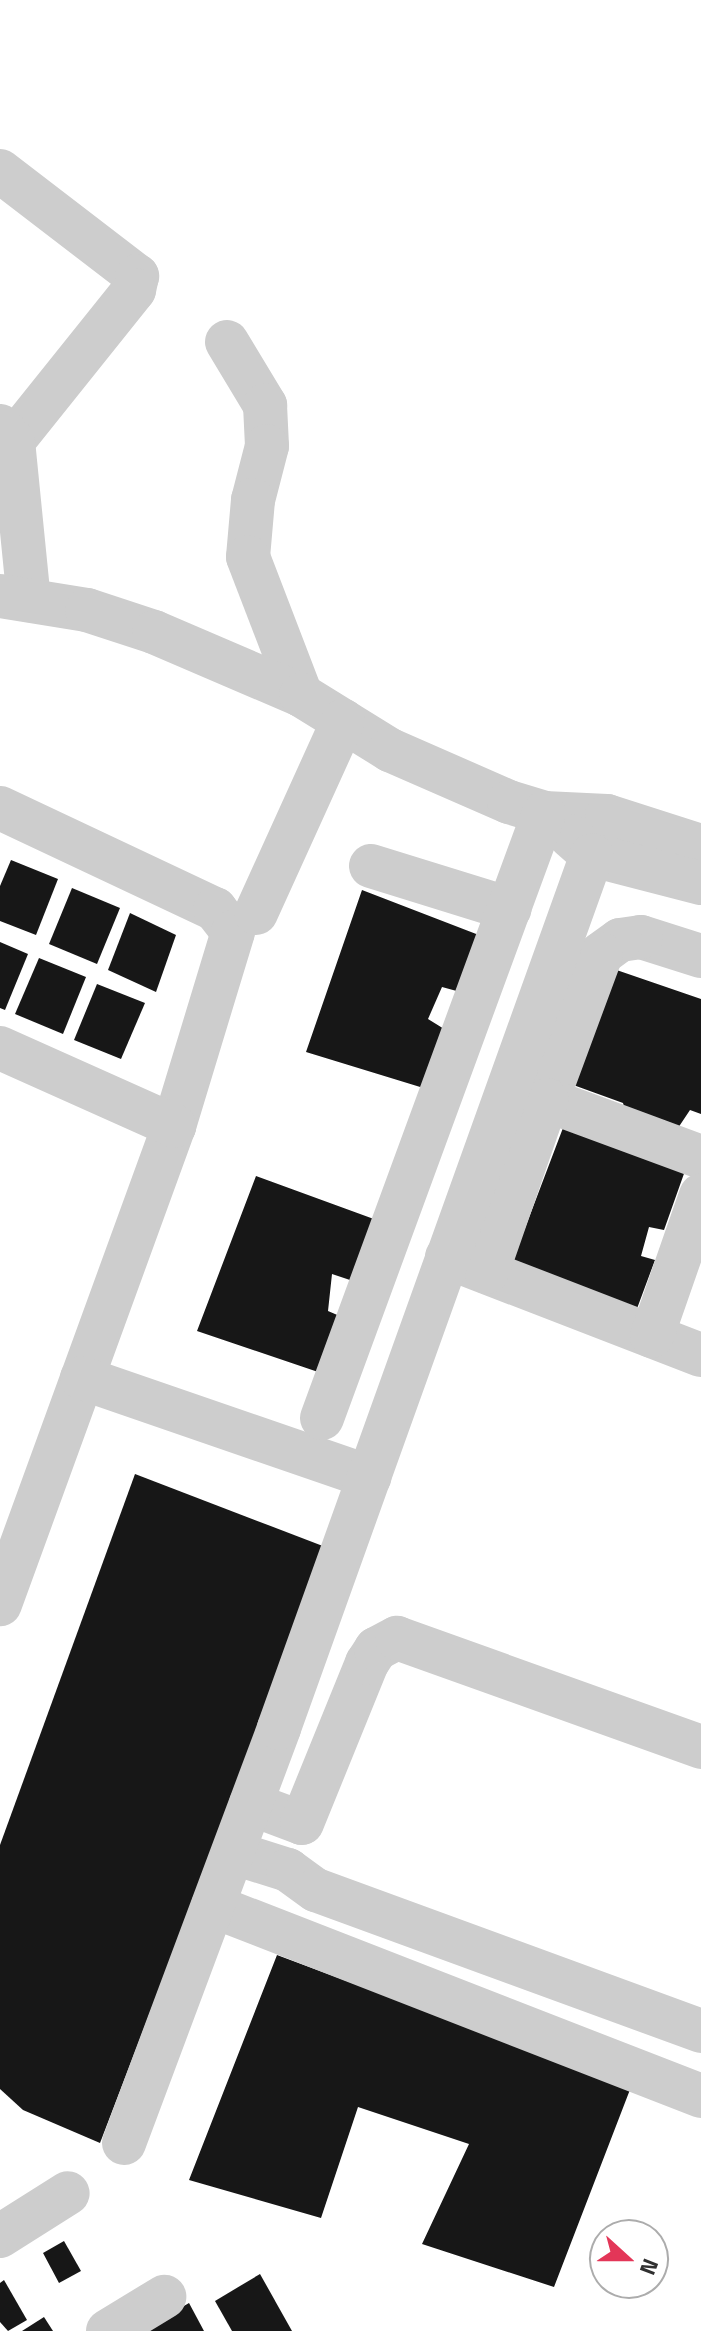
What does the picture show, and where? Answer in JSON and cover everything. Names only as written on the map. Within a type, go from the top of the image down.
[{"type":"street","points":[[0,171],[137,276],[134,290],[7,434],[14,598],[87,610],[154,632],[301,695],[390,750],[544,813],[592,855],[701,883]]},
{"type":"street","points":[[227,342],[265,405],[267,446],[253,500],[248,557],[301,695]]},
{"type":"street","points":[[256,913],[343,721]]},
{"type":"street","points":[[0,808],[215,909],[227,919],[232,948],[174,1126],[0,1604]]},
{"type":"street","points":[[544,813],[607,816],[701,846]]},
{"type":"street","points":[[322,1418],[544,813]]},
{"type":"street","points":[[124,2143],[234,1853],[592,855]]},
{"type":"street","points":[[371,866],[510,909]]},
{"type":"street","points":[[487,1272],[601,954],[620,940],[641,937],[701,956]]},
{"type":"street","points":[[0,1048],[174,1126]]},
{"type":"street","points":[[547,1100],[701,1157]]},
{"type":"street","points":[[652,1336],[701,1195]]},
{"type":"street","points":[[447,1257],[701,1355]]},
{"type":"street","points":[[82,1378],[369,1477]]},
{"type":"street","points":[[288,1870],[302,1823],[367,1663],[376,1649],[397,1638],[701,1747]]},
{"type":"street","points":[[251,1804],[302,1823]]},
{"type":"street","points":[[234,1853],[288,1870],[316,1890],[701,2031]]},
{"type":"street","points":[[213,1906],[701,2096]]},
{"type":"street","points":[[0,2236],[68,2193]]},
{"type":"street","points":[[108,2331],[164,2297]]},
{"type":"building","points":[[11,860],[58,879],[36,935],[0,921],[0,886]]},
{"type":"building","points":[[72,888],[120,908],[97,964],[49,944]]},
{"type":"building","points":[[362,890],[484,937],[464,993],[442,987],[428,1019],[449,1032],[430,1090],[306,1052]]},
{"type":"building","points":[[130,913],[176,935],[156,992],[108,970]]},
{"type":"building","points":[[0,942],[28,954],[5,1010],[0,1008]]},
{"type":"building","points":[[39,958],[86,977],[63,1034],[15,1014]]},
{"type":"building","points":[[602,965],[701,999],[701,1114],[690,1110],[674,1134],[628,1121],[623,1103],[565,1082]]},
{"type":"building","points":[[97,984],[145,1003],[121,1059],[74,1040]]},
{"type":"building","points":[[566,1120],[686,1168],[664,1230],[649,1227],[641,1256],[655,1260],[635,1314],[508,1273]]},
{"type":"building","points":[[256,1176],[382,1222],[359,1283],[332,1274],[328,1311],[349,1320],[324,1374],[197,1331]]},
{"type":"building","points":[[135,1474],[328,1548],[100,2143],[23,2110],[0,2089],[0,1845]]},
{"type":"building","points":[[277,1955],[631,2087],[554,2287],[422,2244],[469,2144],[358,2107],[321,2218],[189,2180]]},
{"type":"building","points":[[64,2241],[81,2271],[59,2283],[43,2253]]},
{"type":"building","points":[[260,2274],[292,2331],[232,2331],[215,2301]]},
{"type":"building","points":[[4,2280],[27,2320],[8,2331],[0,2322],[0,2283]]},
{"type":"building","points":[[189,2303],[204,2331],[141,2331]]},
{"type":"building","points":[[44,2317],[53,2331],[22,2331]]}]
